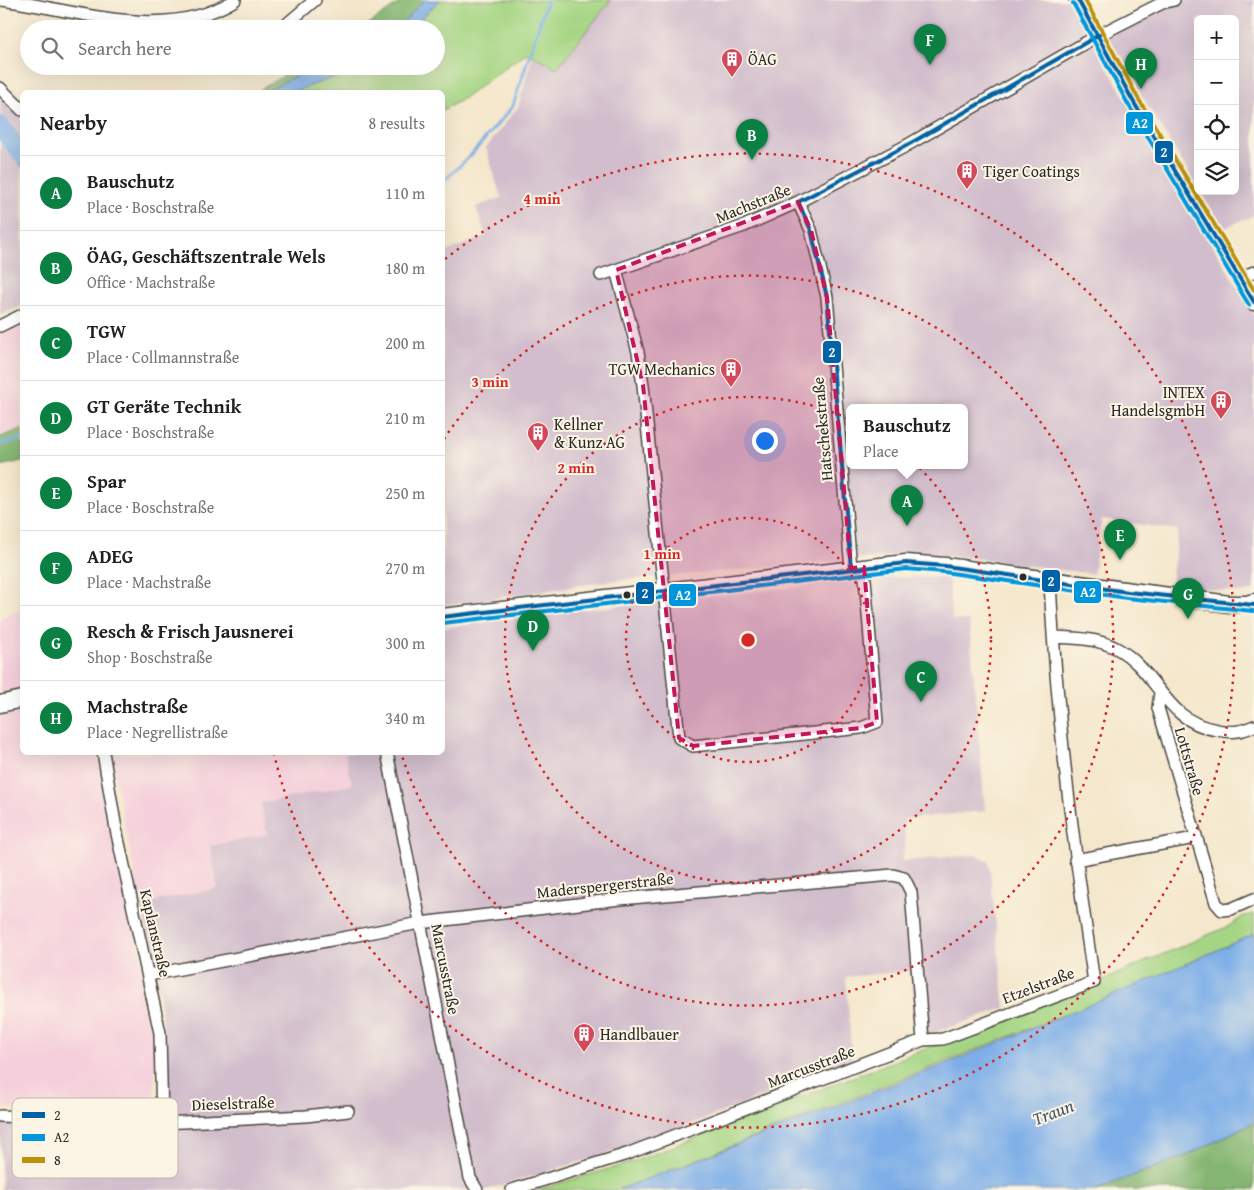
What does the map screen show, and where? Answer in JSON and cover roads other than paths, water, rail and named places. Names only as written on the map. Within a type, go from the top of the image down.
[{"type":"main road","points":[[1078,0],[1099,35],[1133,101],[1246,275],[1254,302]]},
{"type":"main road","points":[[445,617],[906,563],[945,566],[1252,604]]},
{"type":"main road","points":[[0,704],[20,699]]},
{"type":"street","points":[[1,0],[125,20]]},
{"type":"street","points":[[292,20],[315,0]]},
{"type":"street","name":"Machstraße","points":[[601,275],[744,226],[798,202],[904,146],[1099,35],[1174,0]]},
{"type":"street","points":[[159,20],[202,16],[232,1]]},
{"type":"street","points":[[0,88],[20,108]]},
{"type":"street","name":"Hatschekstraße","points":[[798,202],[811,230],[828,297],[846,460]]},
{"type":"street","points":[[616,270],[638,352],[665,590]]},
{"type":"street","points":[[0,326],[20,315]]},
{"type":"street","name":"Hatschekstraße","points":[[665,590],[679,738],[692,746],[862,728],[877,722],[847,469]]},
{"type":"street","name":"Etzelstraße","points":[[923,1040],[943,1038],[1094,982],[1075,860],[1053,637],[1050,580]]},
{"type":"street","points":[[1053,637],[1090,638],[1116,648],[1139,664],[1174,709],[1195,724],[1230,732],[1245,731],[1254,726]]},
{"type":"street","name":"Lottstraße","points":[[1160,692],[1158,708],[1195,838],[1216,903],[1222,910],[1231,909],[1254,899]]},
{"type":"street","name":"Kaplanstraße","points":[[104,755],[116,829],[160,1033],[161,1098]]},
{"type":"street","name":"Marcusstraße","points":[[388,755],[470,1178],[477,1190]]},
{"type":"street","points":[[1075,860],[1195,838]]},
{"type":"street","name":"Maderspergerstraße","points":[[149,975],[420,923],[620,898],[893,875],[904,878],[911,892],[923,1040]]},
{"type":"street","name":"Marcusstraße","points":[[512,1190],[627,1154],[923,1040]]},
{"type":"street","points":[[441,1094],[453,1090]]},
{"type":"street","name":"Dieselstraße","points":[[178,1121],[306,1116],[348,1111]]},
{"type":"water","points":[[424,0],[440,0],[419,20],[405,20]]},
{"type":"water","points":[[298,75],[340,75],[299,90],[269,90]]},
{"type":"water","points":[[0,118],[20,143],[16,146],[20,151],[20,164],[0,137]]},
{"type":"water","name":"Traun","points":[[1254,934],[1254,1122],[1188,1155],[1095,1190],[617,1190],[1017,1035]]},
{"type":"waterway","points":[[445,180],[471,155],[513,106],[547,0]]},
{"type":"waterway","points":[[0,126],[20,151]]},
{"type":"waterway","points":[[0,444],[20,439]]},
{"type":"place","name":"ADEG","points":[[930,65]]},
{"type":"place","name":"ÖAG","points":[[732,78]]},
{"type":"place","name":"Machstraße","points":[[1141,89]]},
{"type":"place","name":"ÖAG, Geschäftszentrale Wels","points":[[752,160]]},
{"type":"place","name":"Tiger Coatings","points":[[967,190]]},
{"type":"place","name":"TGW Mechanics","points":[[731,388]]},
{"type":"place","name":"INTEX HandelsgmbH","points":[[1221,420]]},
{"type":"place","name":"Kellner & Kunz AG","points":[[538,452]]},
{"type":"place","name":"Bauschutz","points":[[907,526]]},
{"type":"place","name":"Spar","points":[[1120,560]]},
{"type":"place","name":"Resch & Frisch Jausnerei","points":[[1188,619]]},
{"type":"place","name":"GT Geräte Technik","points":[[533,651]]},
{"type":"place","name":"TGW","points":[[921,702]]},
{"type":"place","name":"Handlbauer","points":[[584,1053]]}]
